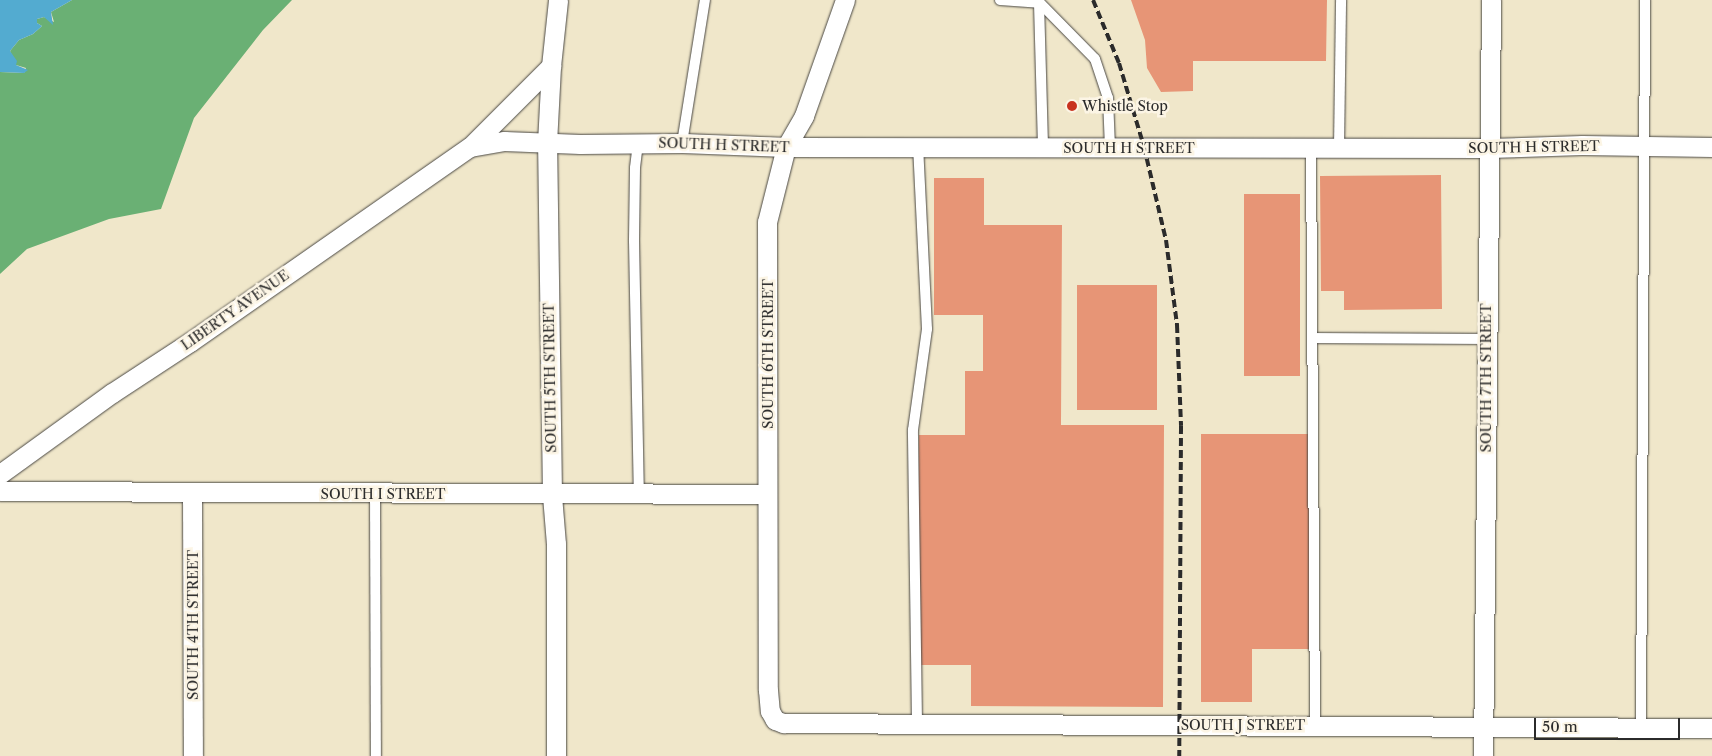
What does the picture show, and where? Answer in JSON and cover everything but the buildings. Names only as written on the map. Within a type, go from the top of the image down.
[{"type":"street","name":"SOUTH 5TH STREET","points":[[556,756],[556,544],[552,495],[547,143],[551,66],[558,0]]},
{"type":"street","name":"SOUTH 6TH STREET","points":[[775,720],[770,711],[768,690],[766,494],[767,222],[786,147],[804,116],[845,0]]},
{"type":"street","name":"SOUTH 7TH STREET","points":[[1483,756],[1491,0]]},
{"type":"street","name":"LIBERTY AVENUE","points":[[0,474],[112,393],[190,342],[470,147],[551,66]]},
{"type":"street","name":"LIBERTY AVENUE","points":[[470,147],[504,141],[547,143]]},
{"type":"street","name":"SOUTH H STREET","points":[[547,143],[682,143],[786,147],[918,148],[1488,148],[1582,145],[1712,147]]},
{"type":"street","name":"SOUTH I STREET","points":[[0,491],[192,494],[766,494]]},
{"type":"street","name":"SOUTH 4TH STREET","points":[[192,494],[193,756]]},
{"type":"street","name":"SOUTH J STREET","points":[[775,720],[782,723],[1712,728]]},
{"type":"lane","points":[[682,143],[705,0]]},
{"type":"lane","points":[[1000,0],[1038,1],[1095,60],[1108,98],[1110,148]]},
{"type":"lane","points":[[1339,148],[1341,0]]},
{"type":"lane","points":[[1641,727],[1645,0]]},
{"type":"lane","points":[[1038,1],[1043,148]]},
{"type":"lane","points":[[638,144],[635,168],[634,241],[639,495]]},
{"type":"lane","points":[[917,723],[913,430],[927,329],[918,148]]},
{"type":"lane","points":[[1311,148],[1315,726]]},
{"type":"lane","points":[[1313,338],[1486,339]]},
{"type":"lane","points":[[375,494],[376,756]]},
{"type":"green space","points":[[72,0],[292,0],[263,30],[194,118],[161,209],[109,219],[27,249],[0,274],[0,72],[24,73],[26,68],[16,65],[10,51],[19,40],[33,34],[42,26],[37,23],[37,19],[44,17],[54,22],[51,12]]},
{"type":"water","points":[[0,0],[72,0],[51,12],[53,25],[44,17],[37,19],[37,23],[42,26],[33,34],[19,40],[10,51],[17,61],[16,65],[28,70],[24,73],[0,72]]},
{"type":"railway","points":[[1093,0],[1119,63],[1144,147],[1166,240],[1177,325],[1181,426],[1179,756]]},
{"type":"place","name":"Whistle Stop","points":[[1072,106]]}]
